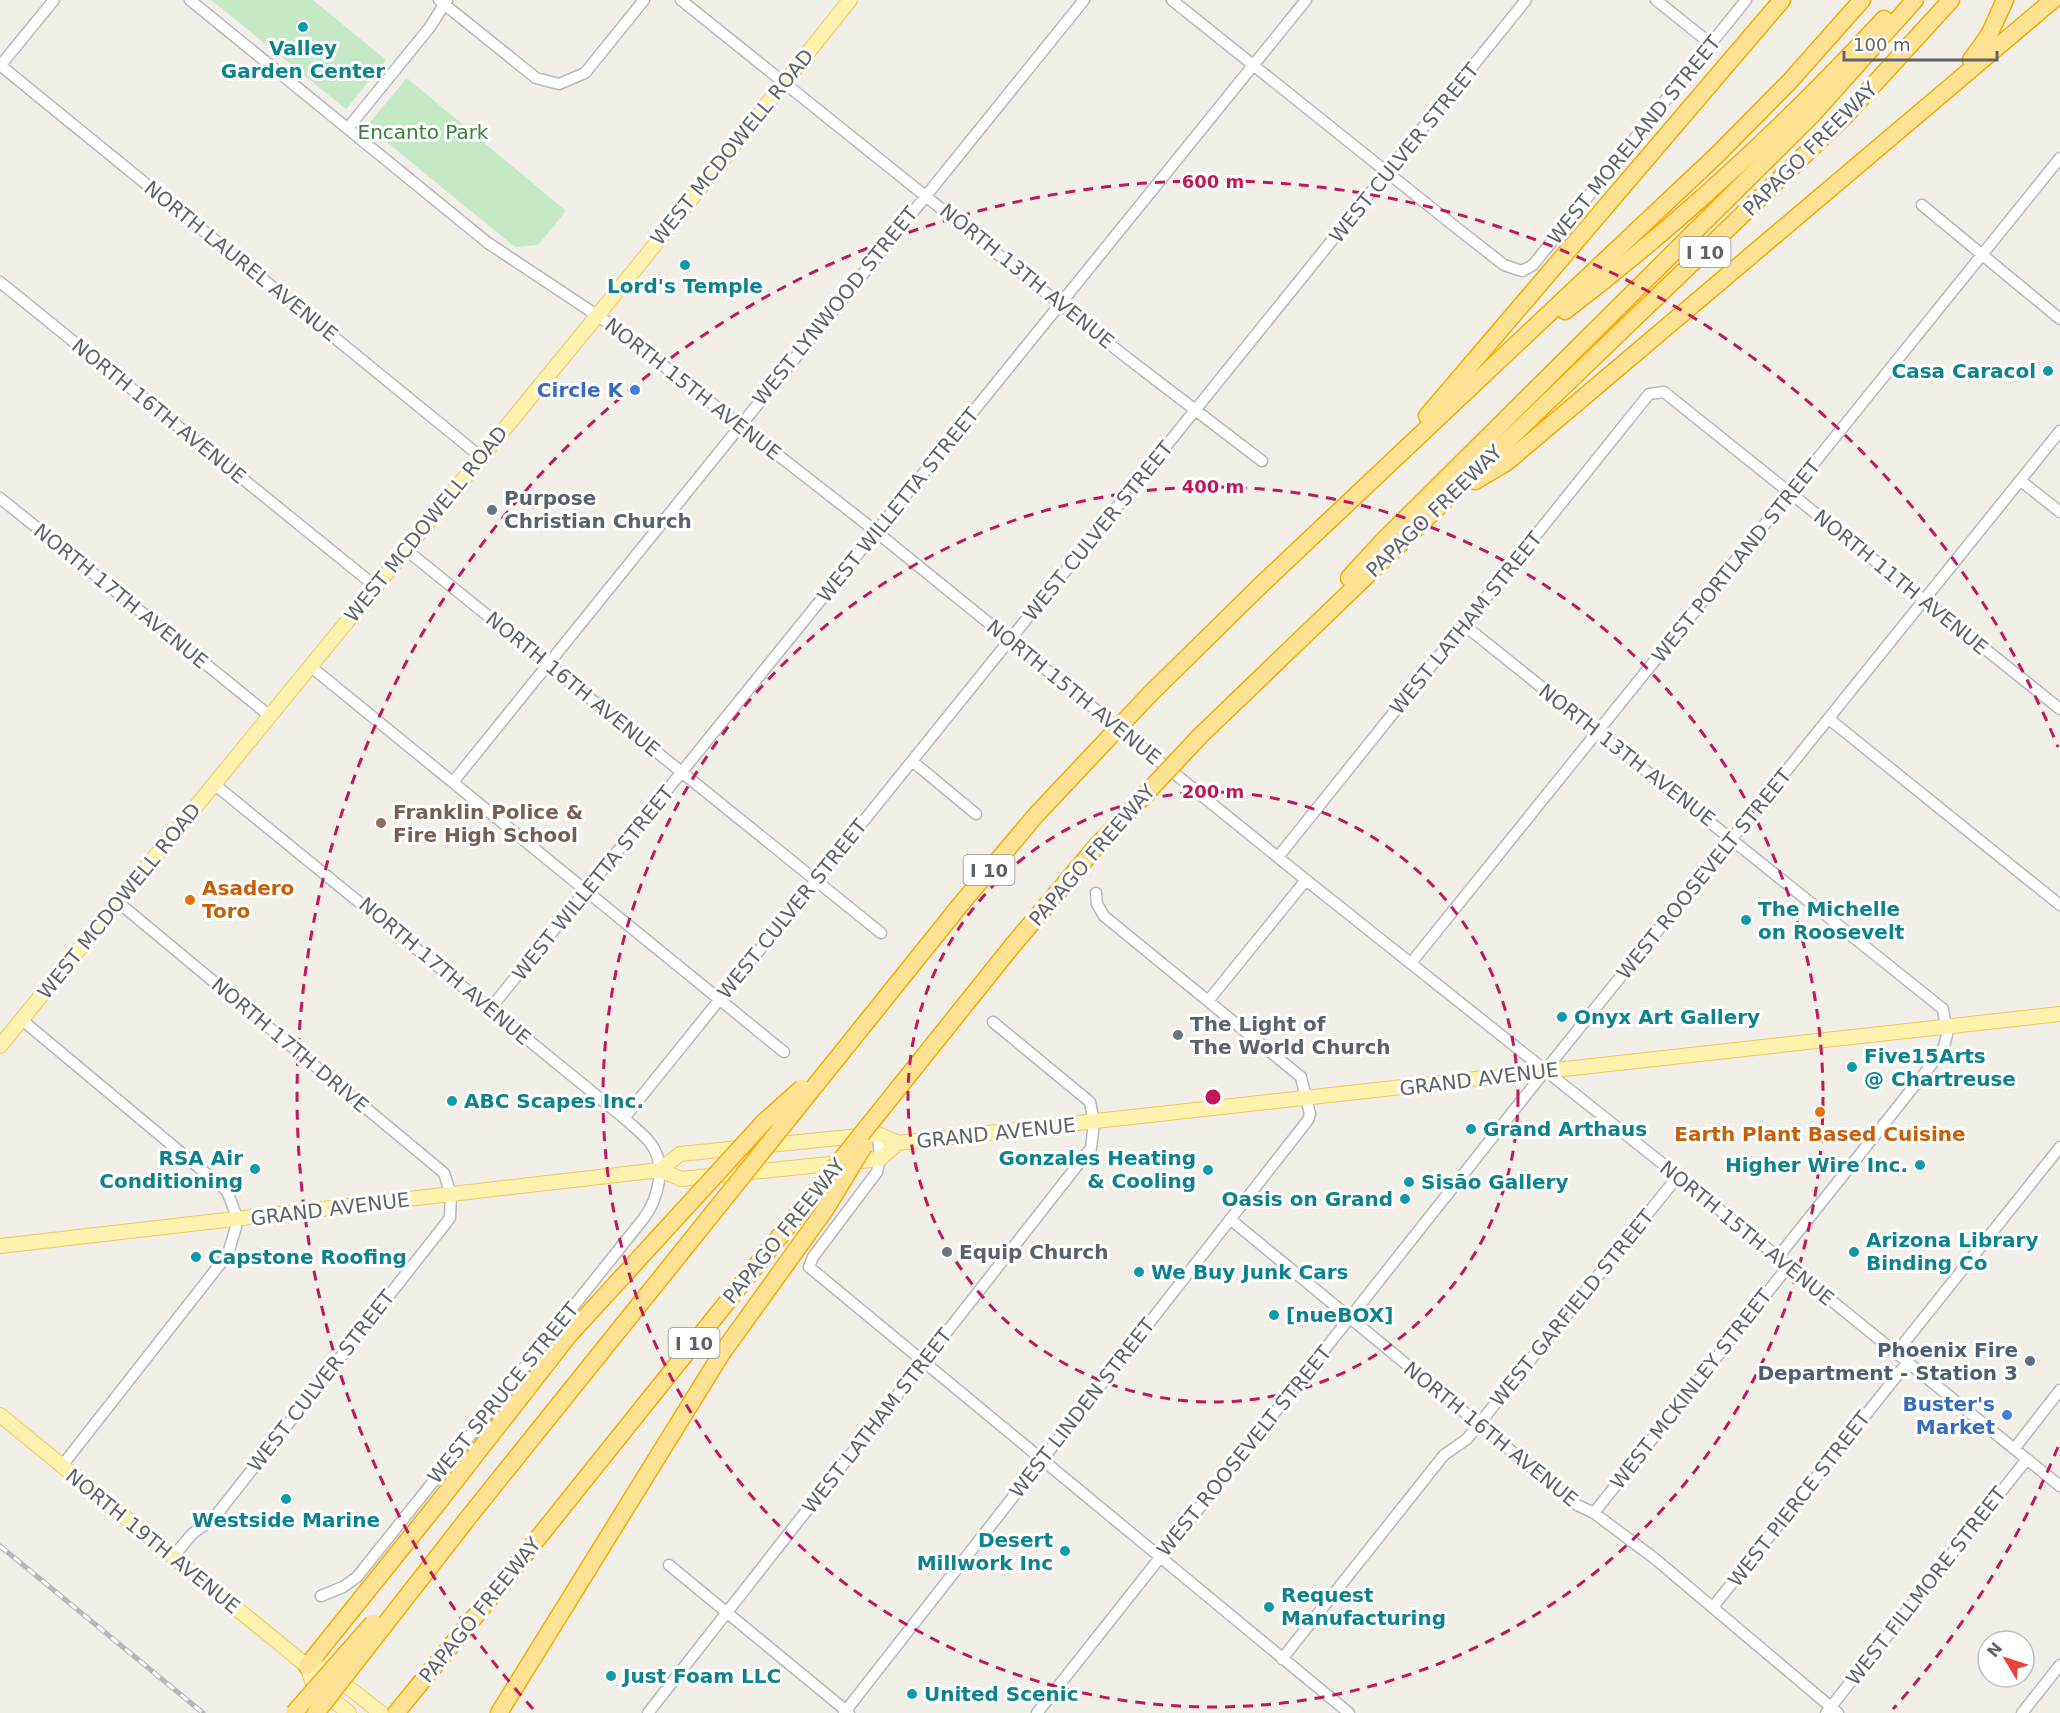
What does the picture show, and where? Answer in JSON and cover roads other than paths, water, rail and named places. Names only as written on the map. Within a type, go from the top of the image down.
[{"type":"highway","points":[[1372,480],[1782,0]]},
{"type":"highway","name":"I 10","points":[[316,1713],[468,1518],[838,1055],[1002,854],[1150,694],[1372,480],[1754,119],[1862,0]]},
{"type":"highway","points":[[1499,361],[1639,255],[1680,219],[1818,90],[1900,0]]},
{"type":"highway","points":[[1273,664],[1382,542],[1813,114],[1915,0]]},
{"type":"highway","name":"PAPAGO FREEWAY","points":[[396,1713],[1054,895],[1200,736],[1844,117],[1951,0]]},
{"type":"highway","points":[[1934,100],[1983,45],[2005,0]]},
{"type":"highway","points":[[1450,495],[1507,462],[2053,0]]},
{"type":"highway","points":[[307,1666],[569,1335],[765,1121],[838,1055]]},
{"type":"highway","points":[[499,1713],[655,1457],[727,1345],[825,1210],[903,1084]]},
{"type":"highway","points":[[294,1713],[468,1518]]},
{"type":"highway","points":[[410,1713],[486,1603]]},
{"type":"main road","name":"WEST MCDOWELL ROAD","points":[[0,1046],[597,315],[850,0]]},
{"type":"main road","name":"GRAND AVENUE","points":[[660,1170],[680,1154],[878,1134],[898,1143],[1094,1124],[2060,1014]]},
{"type":"main road","name":"GRAND AVENUE","points":[[0,1246],[660,1170],[681,1179],[880,1159],[898,1143]]},
{"type":"main road","name":"NORTH 19TH AVENUE","points":[[0,1415],[172,1558],[307,1666],[325,1669],[381,1713]]},
{"type":"main road","name":"NORTH 19TH AVENUE","points":[[307,1666],[313,1684],[349,1713]]},
{"type":"street","points":[[0,66],[54,0]]},
{"type":"street","name":"NORTH 15TH AVENUE","points":[[190,0],[488,243],[597,315],[876,532],[1545,1072],[1789,1265],[2060,1486]]},
{"type":"street","points":[[348,128],[423,35],[443,2],[536,78],[560,84],[585,73],[644,0]]},
{"type":"street","name":"NORTH 13TH AVENUE","points":[[681,0],[1061,304],[1262,461]]},
{"type":"street","name":"WEST LYNWOOD STREET","points":[[453,782],[925,193],[1084,0]]},
{"type":"street","points":[[1172,0],[1389,173]]},
{"type":"street","name":"WEST WILLETTA STREET","points":[[490,1010],[1305,0]]},
{"type":"street","name":"WEST CULVER STREET","points":[[624,1118],[1527,0]]},
{"type":"street","points":[[1656,0],[1711,44]]},
{"type":"street","name":"WEST MORELAND STREET","points":[[1389,173],[1504,265],[1516,271],[1522,271],[1533,265],[1746,0]]},
{"type":"street","name":"NORTH LAUREL AVENUE","points":[[0,66],[481,457]]},
{"type":"street","name":"WEST PORTLAND STREET","points":[[1411,963],[2060,158]]},
{"type":"street","points":[[1920,208],[1967,249],[1982,256],[2060,319]]},
{"type":"street","name":"NORTH 16TH AVENUE","points":[[0,282],[375,586]]},
{"type":"street","name":"NORTH 11TH AVENUE","points":[[1656,391],[1664,392],[2060,709]]},
{"type":"street","name":"WEST LATHAM STREET","points":[[1278,857],[1649,394],[1656,391]]},
{"type":"street","name":"WEST ROOSEVELT STREET","points":[[1037,1713],[1545,1072],[2060,431]]},
{"type":"street","points":[[2021,481],[2060,512]]},
{"type":"street","name":"NORTH 17TH AVENUE","points":[[0,498],[270,716]]},
{"type":"street","name":"NORTH 16TH AVENUE","points":[[405,549],[881,933]]},
{"type":"street","name":"NORTH 13TH AVENUE","points":[[1464,625],[1941,1005],[1947,1027]]},
{"type":"street","points":[[310,666],[784,1052]]},
{"type":"street","points":[[1829,719],[2060,904]]},
{"type":"street","points":[[912,761],[976,814]]},
{"type":"street","name":"NORTH 17TH AVENUE","points":[[214,784],[624,1118],[652,1145],[660,1170]]},
{"type":"street","points":[[1208,1001],[1306,880]]},
{"type":"street","points":[[1096,893],[1104,916],[1301,1077],[1307,1098]]},
{"type":"street","name":"NORTH 17TH DRIVE","points":[[118,903],[444,1173],[451,1195]]},
{"type":"street","points":[[22,1020],[226,1191],[238,1220],[228,1254],[61,1467]]},
{"type":"street","points":[[993,1022],[1090,1102],[1094,1124]]},
{"type":"street","points":[[1778,1257],[1944,1050],[1947,1027]]},
{"type":"street","name":"WEST LINDEN STREET","points":[[846,1712],[1308,1120],[1307,1098]]},
{"type":"street","name":"WEST LATHAM STREET","points":[[648,1713],[1091,1148],[1094,1124]]},
{"type":"street","points":[[878,1134],[880,1159],[877,1172],[813,1257],[809,1267],[1349,1713]]},
{"type":"street","points":[[1896,1353],[2060,1147]]},
{"type":"street","name":"WEST SPRUCE STREET","points":[[321,1596],[357,1576],[644,1218],[654,1204],[660,1170]]},
{"type":"street","name":"WEST GARFIELD STREET","points":[[1282,1659],[1444,1455],[1467,1439],[1678,1176]]},
{"type":"street","name":"WEST CULVER STREET","points":[[172,1558],[192,1534],[214,1518],[450,1218],[451,1195]]},
{"type":"street","name":"NORTH 16TH AVENUE","points":[[1230,1219],[1577,1505],[1594,1513],[1713,1607],[1831,1711]]},
{"type":"street","name":"WEST MCKINLEY STREET","points":[[1594,1513],[1789,1265]]},
{"type":"street","name":"WEST PIERCE STREET","points":[[1713,1607],[1907,1363]]},
{"type":"street","points":[[2014,1449],[2060,1390]]},
{"type":"street","name":"WEST FILLMORE STREET","points":[[1831,1711],[2027,1459]]},
{"type":"street","points":[[669,1564],[846,1712]]},
{"type":"street","points":[[2022,1713],[2060,1665]]},
{"type":"railway","points":[[0,1546],[203,1713]]},
{"type":"place","name":"Valley Garden Center","points":[[303,27]]},
{"type":"place","name":"Lord's Temple","points":[[685,265]]},
{"type":"place","name":"Casa Caracol","points":[[2048,371]]},
{"type":"place","name":"Circle K","points":[[635,390]]},
{"type":"place","name":"Purpose Christian Church","points":[[492,510]]},
{"type":"place","name":"Franklin Police & Fire High School","points":[[381,823]]},
{"type":"place","name":"Asadero Toro","points":[[190,900]]},
{"type":"place","name":"The Michelle on Roosevelt","points":[[1746,920]]},
{"type":"place","name":"Onyx Art Gallery","points":[[1562,1017]]},
{"type":"place","name":"The Light of The World Church","points":[[1178,1035]]},
{"type":"place","name":"Five15Arts @ Chartreuse","points":[[1852,1067]]},
{"type":"place","name":"ABC Scapes Inc.","points":[[452,1101]]},
{"type":"place","name":"Earth Plant Based Cuisine","points":[[1820,1112]]},
{"type":"place","name":"Grand Arthaus","points":[[1471,1129]]},
{"type":"place","name":"Higher Wire Inc.","points":[[1920,1165]]},
{"type":"place","name":"RSA Air Conditioning","points":[[255,1169]]},
{"type":"place","name":"Gonzales Heating & Cooling","points":[[1208,1170]]},
{"type":"place","name":"Sisāo Gallery","points":[[1409,1182]]},
{"type":"place","name":"Oasis on Grand","points":[[1405,1199]]},
{"type":"place","name":"Equip Church","points":[[947,1252]]},
{"type":"place","name":"Arizona Library Binding Co","points":[[1854,1252]]},
{"type":"place","name":"Capstone Roofing","points":[[196,1257]]},
{"type":"place","name":"We Buy Junk Cars","points":[[1139,1272]]},
{"type":"place","name":"[nueBOX]","points":[[1274,1315]]},
{"type":"place","name":"Phoenix Fire Department - Station 3","points":[[2030,1361]]},
{"type":"place","name":"Buster's Market","points":[[2007,1415]]},
{"type":"place","name":"Westside Marine","points":[[286,1499]]},
{"type":"place","name":"Desert Millwork Inc","points":[[1065,1551]]},
{"type":"place","name":"Request Manufacturing","points":[[1269,1607]]},
{"type":"place","name":"Just Foam LLC","points":[[611,1676]]},
{"type":"place","name":"United Scenic","points":[[912,1694]]},
{"type":"park label","name":"Encanto Park","points":[[423,132]]}]
